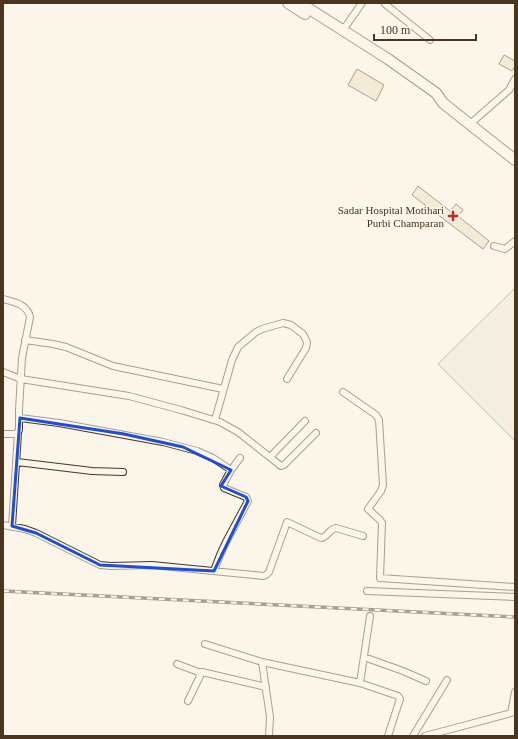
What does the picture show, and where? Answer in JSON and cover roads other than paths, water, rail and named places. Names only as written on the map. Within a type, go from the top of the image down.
[{"type":"main road","points":[[288,3],[368,52],[432,98],[443,103],[515,160]]},
{"type":"main road","points":[[300,3],[388,59],[436,93],[443,103]]},
{"type":"street","points":[[343,30],[362,3]]},
{"type":"street","points":[[386,3],[430,40]]},
{"type":"street","points":[[470,124],[509,90],[515,79]]},
{"type":"street","points":[[494,246],[505,249],[515,241]]},
{"type":"street","points":[[3,298],[19,304],[27,310],[30,317],[22,358],[18,410],[20,428],[18,433],[12,526]]},
{"type":"street","points":[[215,420],[232,360],[238,347],[256,332],[283,323],[291,325],[304,334],[307,342],[306,348],[287,379]]},
{"type":"street","points":[[25,340],[66,347],[113,366],[223,389]]},
{"type":"street","points":[[3,372],[21,379],[128,396],[215,420],[238,432],[280,466],[284,465],[316,433]]},
{"type":"street","points":[[343,392],[376,415],[379,420],[383,485],[381,491],[368,509],[382,523],[380,578],[515,586]]},
{"type":"street","points":[[20,418],[162,442],[197,451],[213,458],[231,470]]},
{"type":"street","points":[[270,457],[305,421]]},
{"type":"street","points":[[3,434],[18,433]]},
{"type":"street","points":[[214,571],[226,542],[248,501],[246,497],[223,486],[231,470],[240,458]]},
{"type":"street","points":[[17,462],[92,471],[123,472]]},
{"type":"street","points":[[3,525],[36,533],[100,565],[152,565],[263,576],[268,574],[287,522],[321,538],[324,538],[332,529],[336,528],[363,536]]},
{"type":"street","points":[[367,591],[515,597]]},
{"type":"street","points":[[360,683],[370,616]]},
{"type":"street","points":[[205,644],[262,662],[377,687],[400,697],[388,736]]},
{"type":"street","points":[[364,657],[402,670],[426,681]]},
{"type":"street","points":[[262,662],[270,717],[269,736]]},
{"type":"street","points":[[177,664],[201,673],[205,672],[266,687]]},
{"type":"street","points":[[188,701],[201,673]]},
{"type":"street","points":[[413,736],[448,680]]},
{"type":"street","points":[[424,736],[513,713],[515,692]]},
{"type":"railway","points":[[3,591],[515,617]]},
{"type":"place","name":"Sadar Hospital Motihari Purbi Champaran","points":[[453,216]]}]
